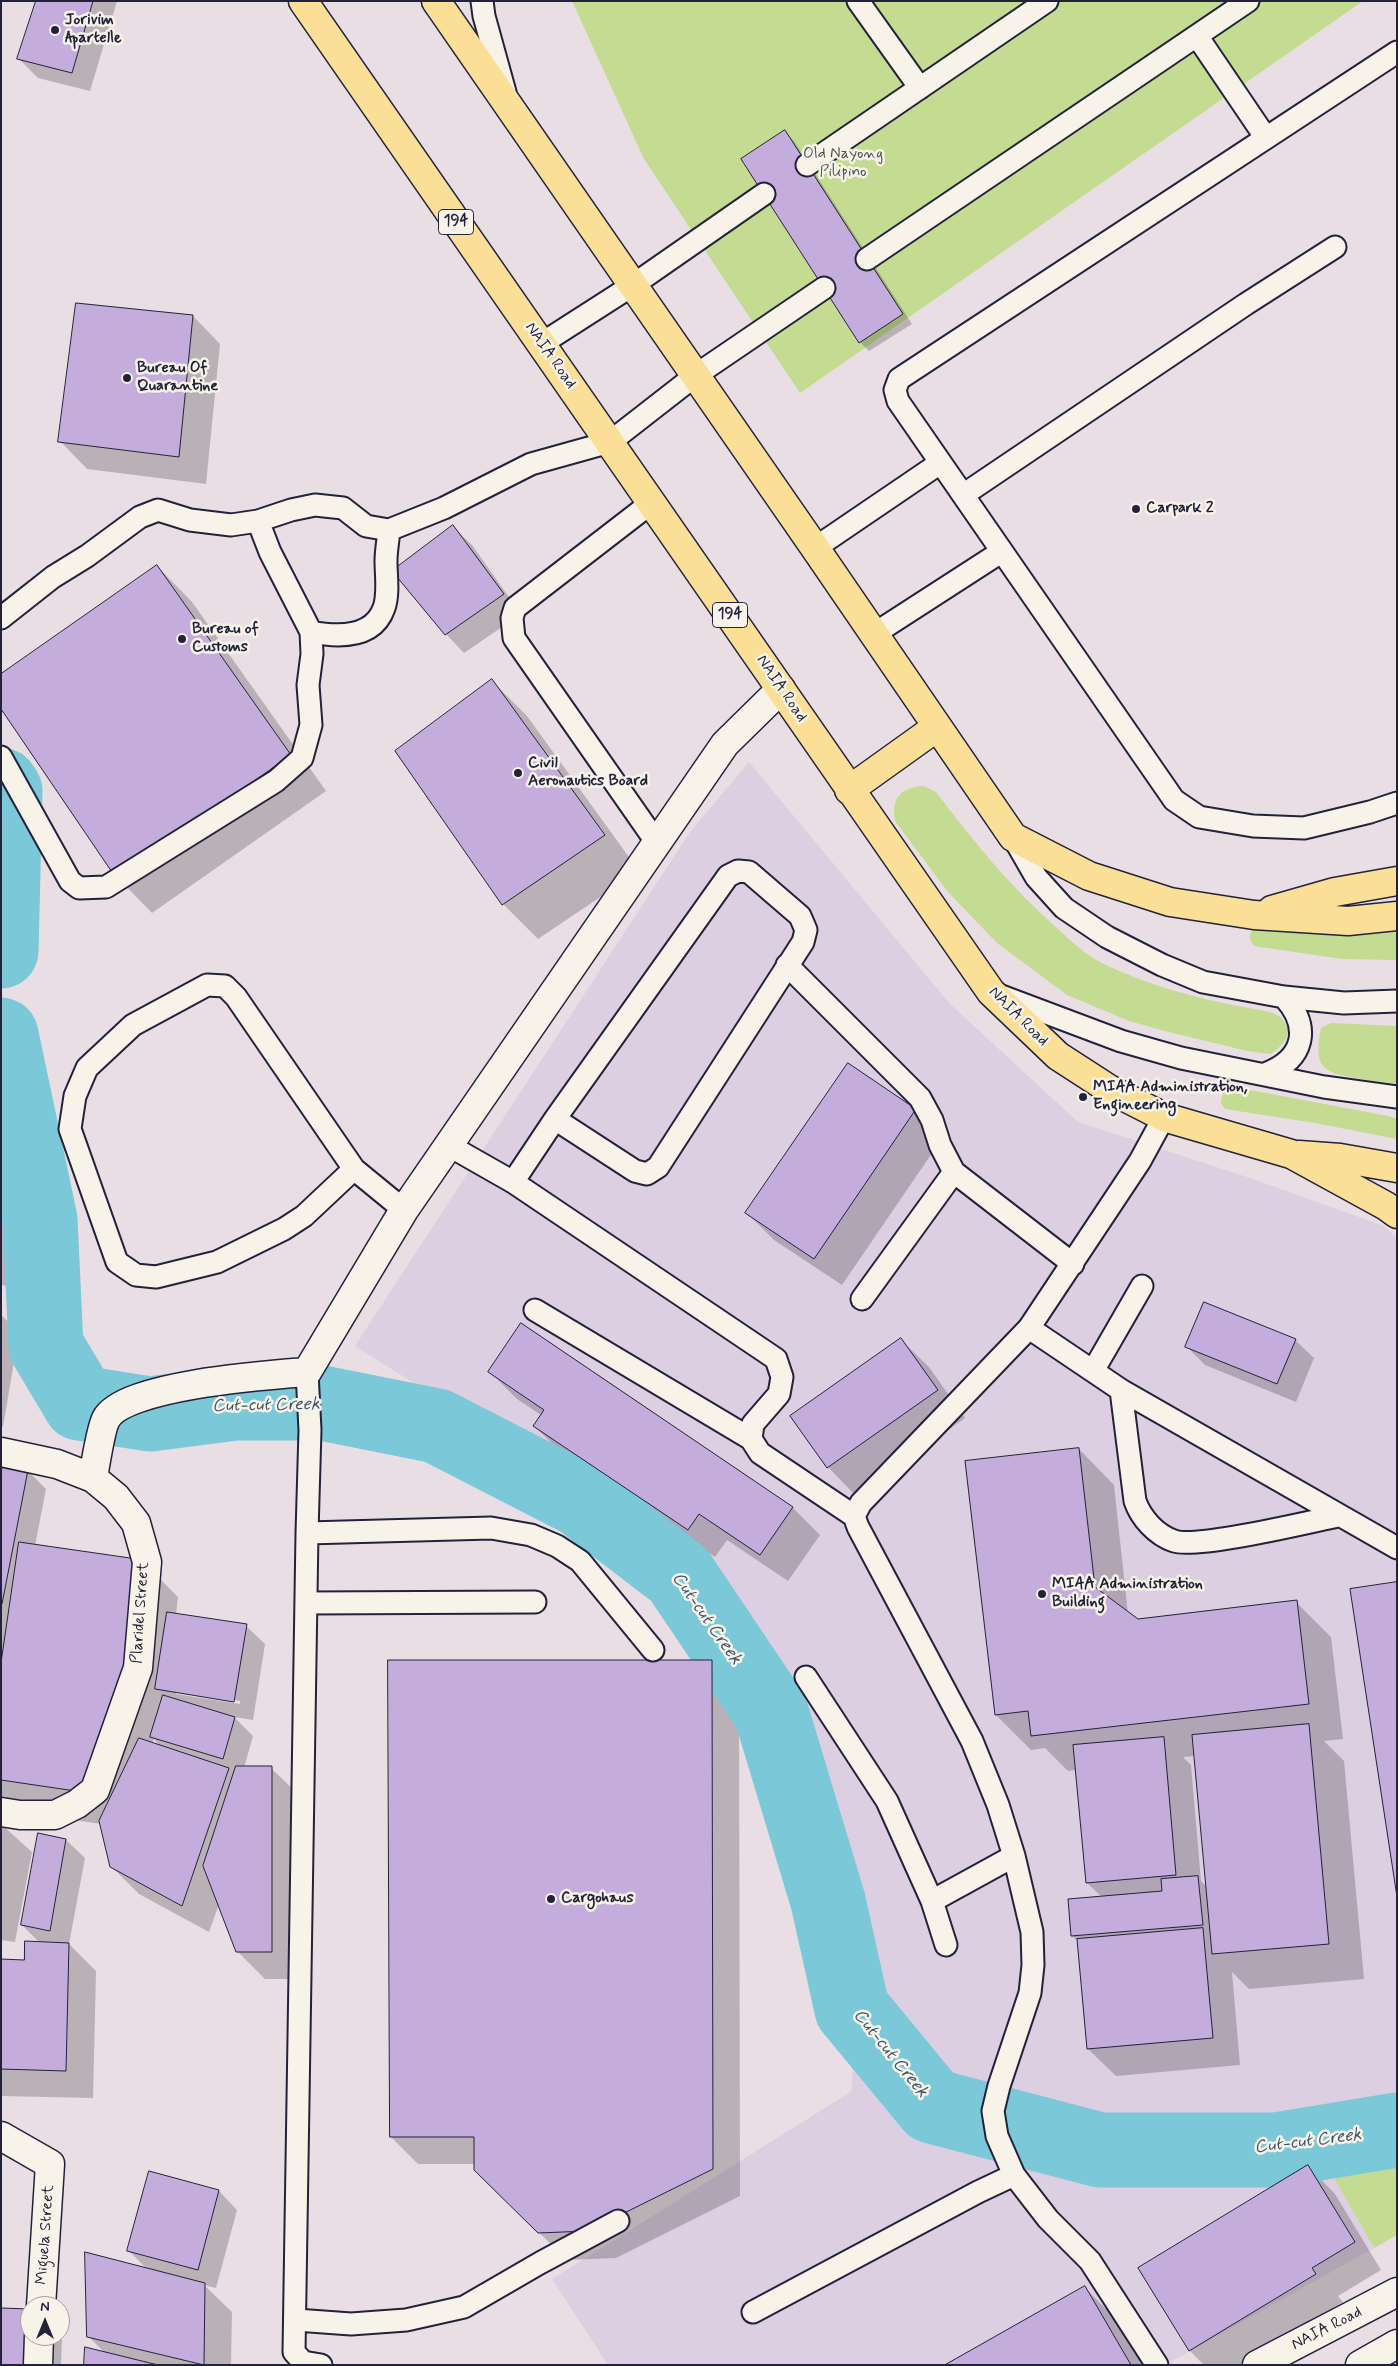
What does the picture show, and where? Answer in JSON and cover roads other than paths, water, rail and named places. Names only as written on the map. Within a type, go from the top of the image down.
[{"type":"main road","name":"NAIA Road","points":[[303,1],[991,992],[1058,1056],[1109,1089],[1164,1117],[1290,1154],[1386,1206],[1397,1214]]},
{"type":"main road","points":[[436,1],[815,548],[1013,838],[1089,876],[1170,902],[1254,915],[1348,922],[1397,916]]},
{"type":"main road","points":[[849,790],[937,727]]},
{"type":"main road","points":[[1254,915],[1336,892],[1397,881]]},
{"type":"main road","points":[[1290,1154],[1340,1158],[1397,1168]]},
{"type":"street","points":[[93,1478],[114,1412],[138,1397],[200,1384],[306,1378],[404,1210],[448,1145],[725,744],[781,689]]},
{"type":"street","name":"Plaridel Street","points":[[1,1452],[57,1464],[93,1478],[116,1497],[136,1523],[147,1562],[138,1668],[95,1790],[77,1804],[55,1815],[20,1815],[1,1812]]},
{"type":"street","name":"Miguela Street","points":[[1,2136],[50,2164],[42,2296]]},
{"type":"street","name":"NAIA Road","points":[[1257,2365],[1397,2292]]},
{"type":"street","points":[[1360,2365],[1397,2344]]},
{"type":"street","points":[[38,2365],[39,2346]]},
{"type":"lane","points":[[482,1],[484,16],[509,107]]},
{"type":"lane","points":[[858,1],[920,88]]},
{"type":"lane","points":[[807,165],[1047,1]]},
{"type":"lane","points":[[867,259],[1248,1]]},
{"type":"lane","points":[[1197,36],[1266,138]]},
{"type":"lane","points":[[1397,52],[899,379],[895,390],[898,401],[940,463],[1174,800],[1199,817],[1253,826],[1304,828],[1370,812],[1397,803]]},
{"type":"lane","points":[[541,344],[632,285],[764,194]]},
{"type":"lane","points":[[962,495],[1246,304],[1336,247]]},
{"type":"lane","points":[[1,618],[53,577],[140,517],[158,510],[190,520],[231,525],[258,522],[291,510],[315,505],[343,508],[366,526],[389,530],[444,508],[531,464],[610,442],[696,376],[824,288]]},
{"type":"lane","points":[[815,548],[940,463]]},
{"type":"lane","points":[[651,503],[515,608],[512,618],[514,638],[657,843]]},
{"type":"lane","points":[[1,758],[70,881],[79,888],[106,887],[276,781],[302,758],[311,724],[308,685],[312,654],[311,632],[270,552],[258,522]]},
{"type":"lane","points":[[311,632],[333,636],[348,635],[368,629],[374,624],[384,608],[389,530]]},
{"type":"lane","points":[[874,634],[1001,552]]},
{"type":"lane","points":[[1013,838],[1036,877],[1064,908],[1107,937],[1162,965],[1203,982],[1284,996],[1344,1003],[1397,1001]]},
{"type":"lane","points":[[513,1182],[555,1119],[728,876],[738,871],[748,872],[800,916],[806,930],[803,942],[658,1167],[647,1174],[634,1171],[555,1119]]},
{"type":"lane","points":[[788,965],[920,1098],[932,1120],[940,1144],[954,1172],[1072,1264]]},
{"type":"lane","points":[[354,1169],[304,1216],[217,1262],[156,1277],[136,1275],[117,1262],[70,1129],[75,1096],[87,1068],[133,1025],[207,985],[225,986],[236,997],[354,1169],[404,1210]]},
{"type":"lane","points":[[991,992],[1122,1041],[1215,1067],[1265,1074],[1324,1087],[1397,1097]]},
{"type":"lane","points":[[1265,1074],[1280,1068],[1292,1056],[1299,1041],[1301,1025],[1294,1009],[1284,996]]},
{"type":"lane","points":[[854,1516],[861,1503],[1029,1328],[1140,1161],[1164,1117]]},
{"type":"lane","points":[[448,1145],[513,1182],[776,1359],[782,1377],[779,1394],[753,1424],[751,1439]]},
{"type":"lane","points":[[862,1299],[954,1172]]},
{"type":"lane","points":[[1093,1371],[1142,1286]]},
{"type":"lane","points":[[535,1310],[751,1439],[760,1453],[854,1516],[858,1527],[972,1742],[998,1805],[1014,1856],[1032,1932],[1033,1964],[1030,1993],[999,2086],[993,2111],[997,2136],[1014,2175],[1048,2219],[1090,2261],[1157,2365]]},
{"type":"lane","points":[[1029,1328],[1121,1390],[1338,1516],[1397,1548]]},
{"type":"lane","points":[[306,1378],[310,1445],[306,1533],[296,2320],[294,2352],[302,2362],[321,2365]]},
{"type":"lane","points":[[1121,1390],[1135,1501],[1139,1513],[1148,1524],[1173,1541],[1199,1542],[1338,1516]]},
{"type":"lane","points":[[306,1533],[491,1528],[531,1535],[557,1546],[580,1561],[653,1650]]},
{"type":"lane","points":[[306,1603],[535,1602]]},
{"type":"lane","points":[[806,1677],[887,1801],[932,1901],[946,1945]]},
{"type":"lane","points":[[932,1901],[1014,1856]]},
{"type":"lane","points":[[753,2312],[978,2192],[1014,2175]]},
{"type":"lane","points":[[296,2320],[352,2324],[406,2320],[464,2307],[618,2221]]},
{"type":"waterway","name":"Cut-cut Creek","points":[[1,785],[5,791],[1,951]]},
{"type":"waterway","name":"Cut-cut Creek","points":[[1,1035],[40,1220],[46,1346],[80,1403],[150,1414],[235,1403],[322,1403],[437,1426],[581,1500],[679,1575],[771,1712],[828,1901],[852,2009],[932,2106],[1100,2150],[1276,2150],[1397,2130]]},
{"type":"place","name":"Jorivim Apartelle","points":[[55,30]]},
{"type":"place","name":"Bureau Of Quarantine","points":[[127,378]]},
{"type":"place","name":"Carpark 2","points":[[1136,509]]},
{"type":"place","name":"Bureau of Customs","points":[[182,639]]},
{"type":"place","name":"Civil Aeronautics Board","points":[[518,773]]},
{"type":"place","name":"MIAA Administration, Engineering","points":[[1083,1097]]},
{"type":"place","name":"MIAA Administration Building","points":[[1042,1594]]},
{"type":"place","name":"Cargohaus","points":[[551,1899]]},
{"type":"park label","name":"Old Nayong Pilipino","points":[[843,164]]}]
